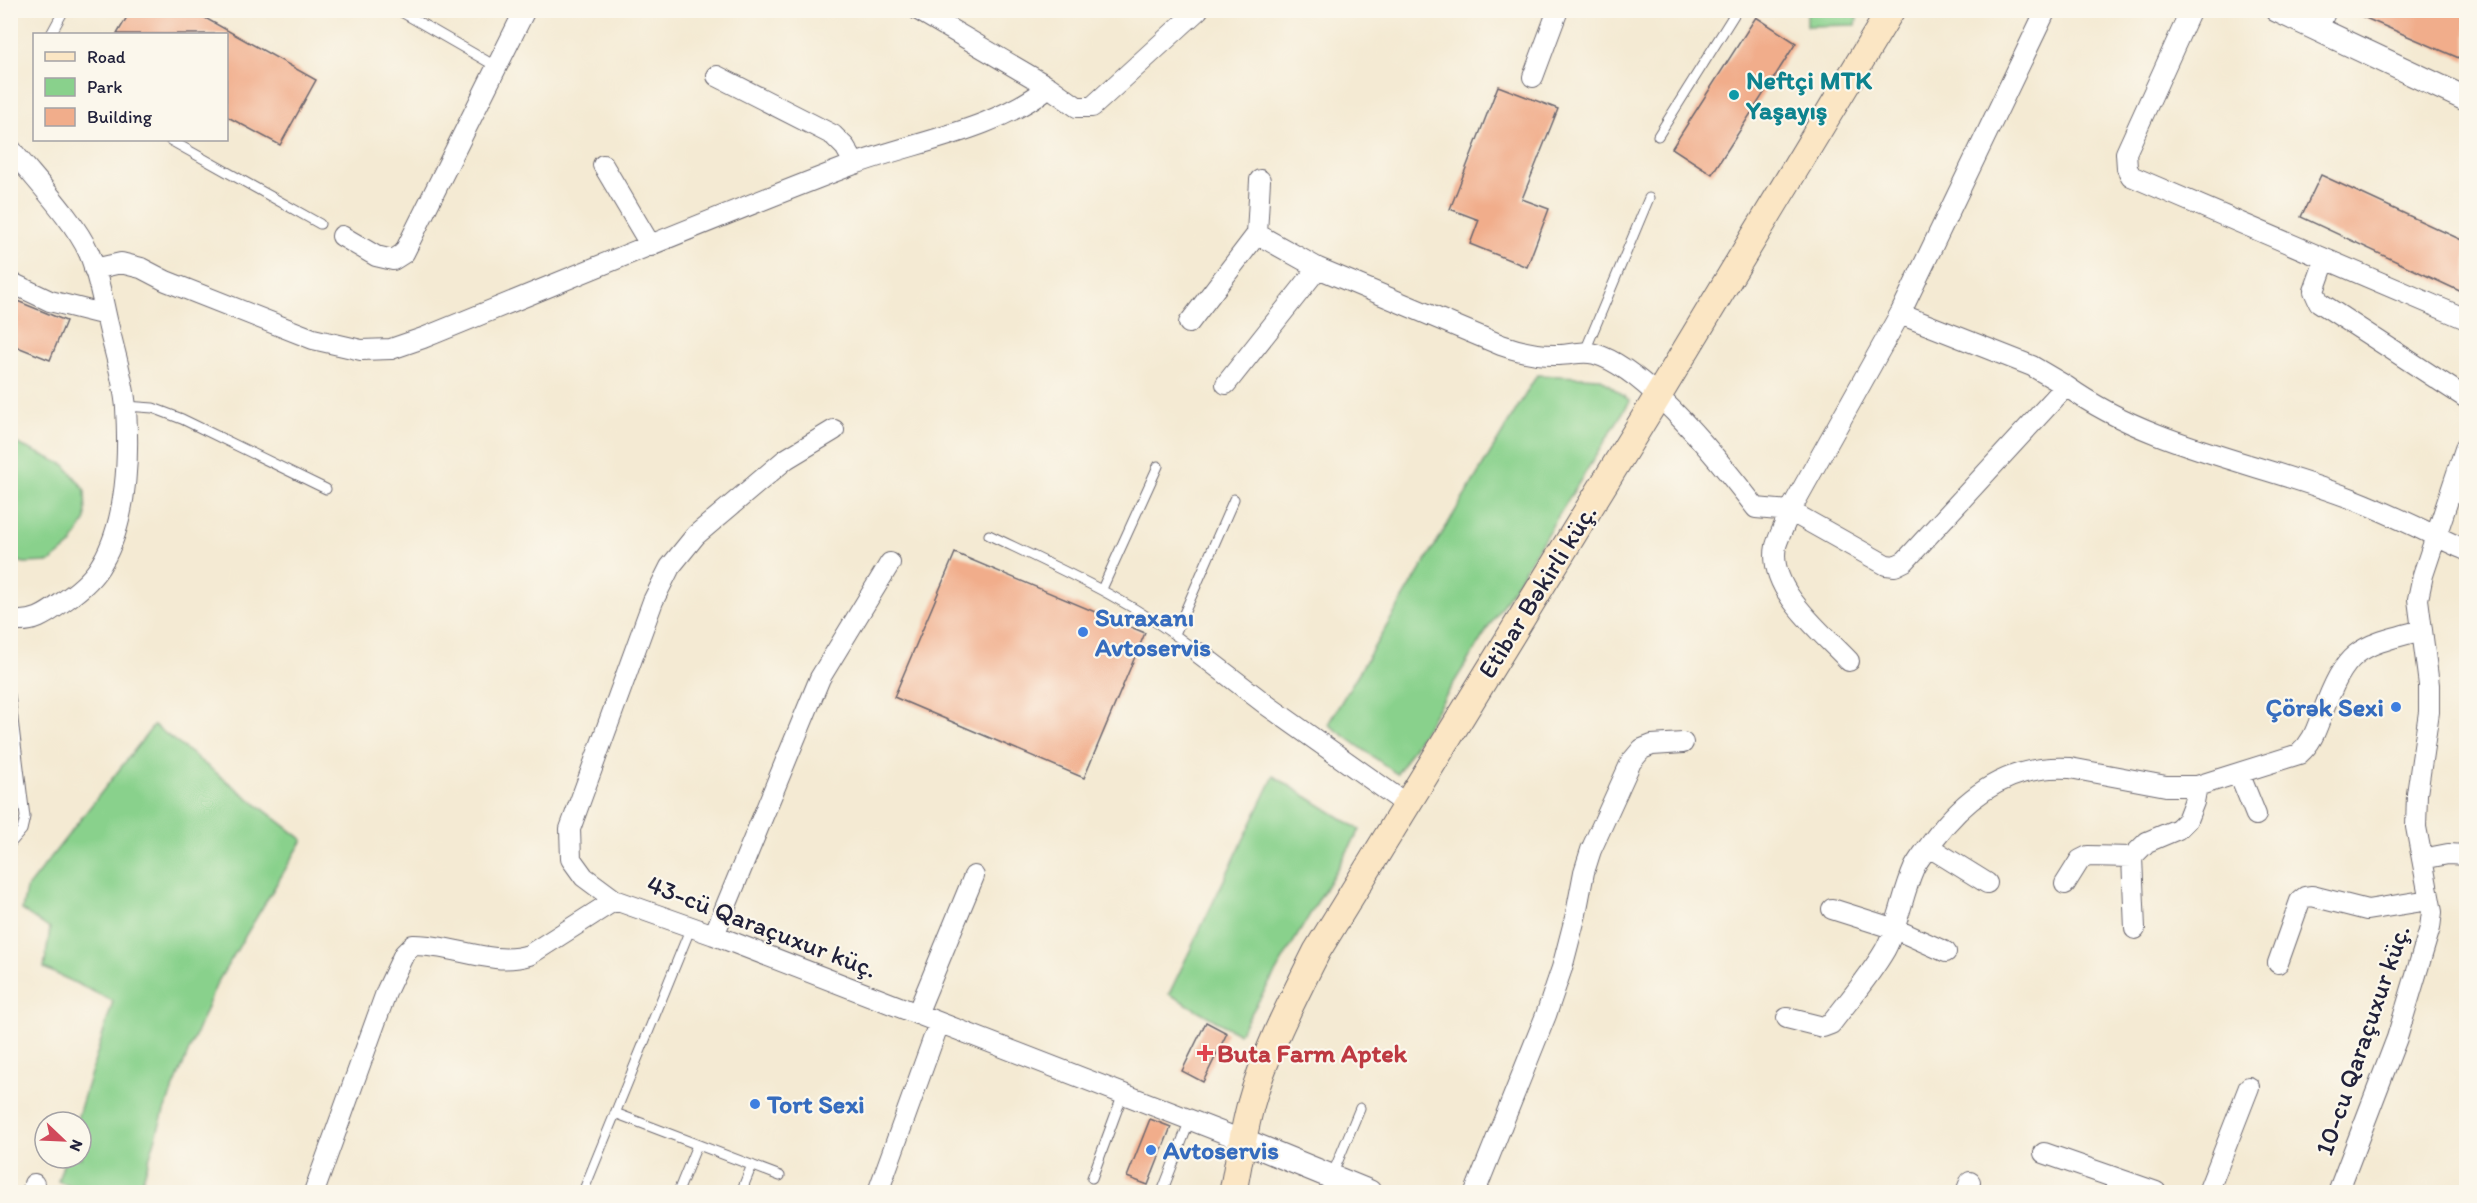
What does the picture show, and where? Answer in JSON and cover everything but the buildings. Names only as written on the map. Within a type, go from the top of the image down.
[{"type":"main road","name":"Etibar Bəkirli küç.","points":[[1233,1192],[1242,1140],[1264,1065],[1287,1010],[1317,951],[1658,396],[1891,10]]},
{"type":"street","points":[[342,236],[376,256],[393,261],[404,252],[525,10]]},
{"type":"street","points":[[918,10],[1049,87],[1077,107],[1092,107],[1198,10]]},
{"type":"street","points":[[1533,77],[1558,10]]},
{"type":"street","points":[[1849,661],[1797,606],[1784,587],[1775,559],[1776,546],[1790,511],[1900,314],[2046,10]]},
{"type":"street","points":[[2191,10],[2126,153],[2127,168],[2131,176],[2466,319]]},
{"type":"street","points":[[2277,10],[2322,20],[2466,99]]},
{"type":"street","points":[[717,76],[833,135],[845,147],[855,164]]},
{"type":"street","points":[[94,270],[121,263],[141,268],[166,281],[313,339],[361,350],[391,349],[855,164],[986,122],[1031,102],[1049,87]]},
{"type":"street","points":[[10,148],[74,228],[89,253],[106,315],[126,406],[127,449],[124,496],[111,543],[102,564],[84,586],[40,618],[29,621],[13,620]]},
{"type":"street","points":[[603,165],[651,246]]},
{"type":"street","points":[[1189,323],[1257,234],[1260,180]]},
{"type":"street","points":[[1257,234],[1318,268],[1529,355],[1562,355],[1585,351],[1611,360],[1658,396],[1721,463],[1756,508],[1790,511],[1887,565],[1895,566],[1905,561],[2066,387]]},
{"type":"street","points":[[2325,260],[2314,291],[2319,302],[2466,398]]},
{"type":"street","points":[[1226,384],[1318,268]]},
{"type":"street","points":[[10,282],[50,301],[106,315]]},
{"type":"street","points":[[1900,314],[2032,366],[2090,403],[2137,426],[2350,498],[2466,550]]},
{"type":"street","points":[[615,900],[584,877],[571,859],[570,829],[653,601],[670,567],[696,535],[786,459],[834,430]]},
{"type":"street","name":"10-cu Qaraçuxur küç.","points":[[2338,1192],[2397,1038],[2430,928],[2432,912],[2416,827],[2417,794],[2429,712],[2429,685],[2418,599],[2423,574],[2466,446]]},
{"type":"street","points":[[714,935],[820,678],[890,563]]},
{"type":"street","points":[[1787,1018],[1823,1027],[1832,1024],[1885,950],[1895,929],[1915,867],[1947,822],[1969,801],[1990,786],[2017,773],[2054,767],[2166,786],[2197,786],[2300,754],[2309,746],[2314,737],[2330,693],[2343,668],[2353,655],[2373,643],[2422,630]]},
{"type":"street","points":[[1199,653],[1268,706],[1406,804]]},
{"type":"street","points":[[1475,1192],[1546,1016],[1562,968],[1591,850],[1627,772],[1642,749],[1652,745],[1683,743]]},
{"type":"street","points":[[2239,773],[2256,815]]},
{"type":"street","points":[[2065,884],[2079,860],[2088,856],[2132,857],[2147,842],[2178,829],[2187,820],[2197,786]]},
{"type":"street","points":[[1929,847],[1987,883]]},
{"type":"street","points":[[2422,860],[2448,854],[2466,855]]},
{"type":"street","points":[[2132,857],[2135,929]]},
{"type":"street","points":[[917,1014],[974,876]]},
{"type":"street","points":[[2278,963],[2300,901],[2305,897],[2312,896],[2367,910],[2430,900]]},
{"type":"street","name":"43-cü Qaraçuxur küç.","points":[[315,1192],[387,990],[404,954],[413,945],[431,945],[514,960],[529,955],[615,900],[714,935],[1242,1140]]},
{"type":"street","points":[[1832,909],[1895,929],[1946,952]]},
{"type":"street","points":[[878,1192],[939,1023]]},
{"type":"street","points":[[2208,1192],[2249,1087]]},
{"type":"street","points":[[1242,1140],[1328,1185],[1369,1192]]},
{"type":"street","points":[[2044,1153],[2156,1192]]},
{"type":"lane","points":[[52,33],[64,10]]},
{"type":"lane","points":[[398,10],[497,67]]},
{"type":"lane","points":[[1658,136],[1737,10]]},
{"type":"lane","points":[[172,141],[320,225]]},
{"type":"lane","points":[[1585,351],[1649,198]]},
{"type":"lane","points":[[126,406],[153,408],[182,418],[326,489]]},
{"type":"lane","points":[[1102,589],[1158,466]]},
{"type":"lane","points":[[1175,634],[1234,499]]},
{"type":"lane","points":[[989,535],[1102,589],[1175,634],[1199,653]]},
{"type":"lane","points":[[10,644],[13,620]]},
{"type":"lane","points":[[10,695],[26,817],[22,830],[10,844]]},
{"type":"lane","points":[[583,1192],[691,927]]},
{"type":"lane","points":[[1092,1178],[1123,1094]]},
{"type":"lane","points":[[1328,1185],[1360,1108]]},
{"type":"lane","points":[[615,1113],[780,1176]]},
{"type":"lane","points":[[1162,1192],[1190,1120]]},
{"type":"lane","points":[[678,1192],[697,1145]]},
{"type":"lane","points":[[741,1192],[752,1166]]},
{"type":"green space","points":[[1807,10],[1858,11],[1856,25],[1807,26]]},
{"type":"green space","points":[[1537,375],[1600,378],[1630,401],[1397,774],[1328,724]]},
{"type":"green space","points":[[11,441],[65,465],[85,490],[86,519],[71,545],[50,562],[24,563],[11,559]]},
{"type":"green space","points":[[154,725],[303,840],[217,983],[164,1111],[139,1192],[86,1192],[58,1181],[61,1170],[93,1170],[93,1110],[80,1110],[113,1001],[44,968],[50,929],[22,910],[26,889]]},
{"type":"green space","points":[[1274,776],[1360,830],[1239,1034],[1169,994]]},
{"type":"place","name":"Neftçi MTK Yaşayış","points":[[1734,95]]},
{"type":"place","name":"Suraxanı Avtoservis","points":[[1083,632]]},
{"type":"place","name":"Çörək Sexi","points":[[2396,707]]},
{"type":"place","name":"Buta Farm Aptek","points":[[1205,1053]]},
{"type":"place","name":"Tort Sexi","points":[[755,1104]]},
{"type":"place","name":"Avtoservis","points":[[1151,1150]]}]
